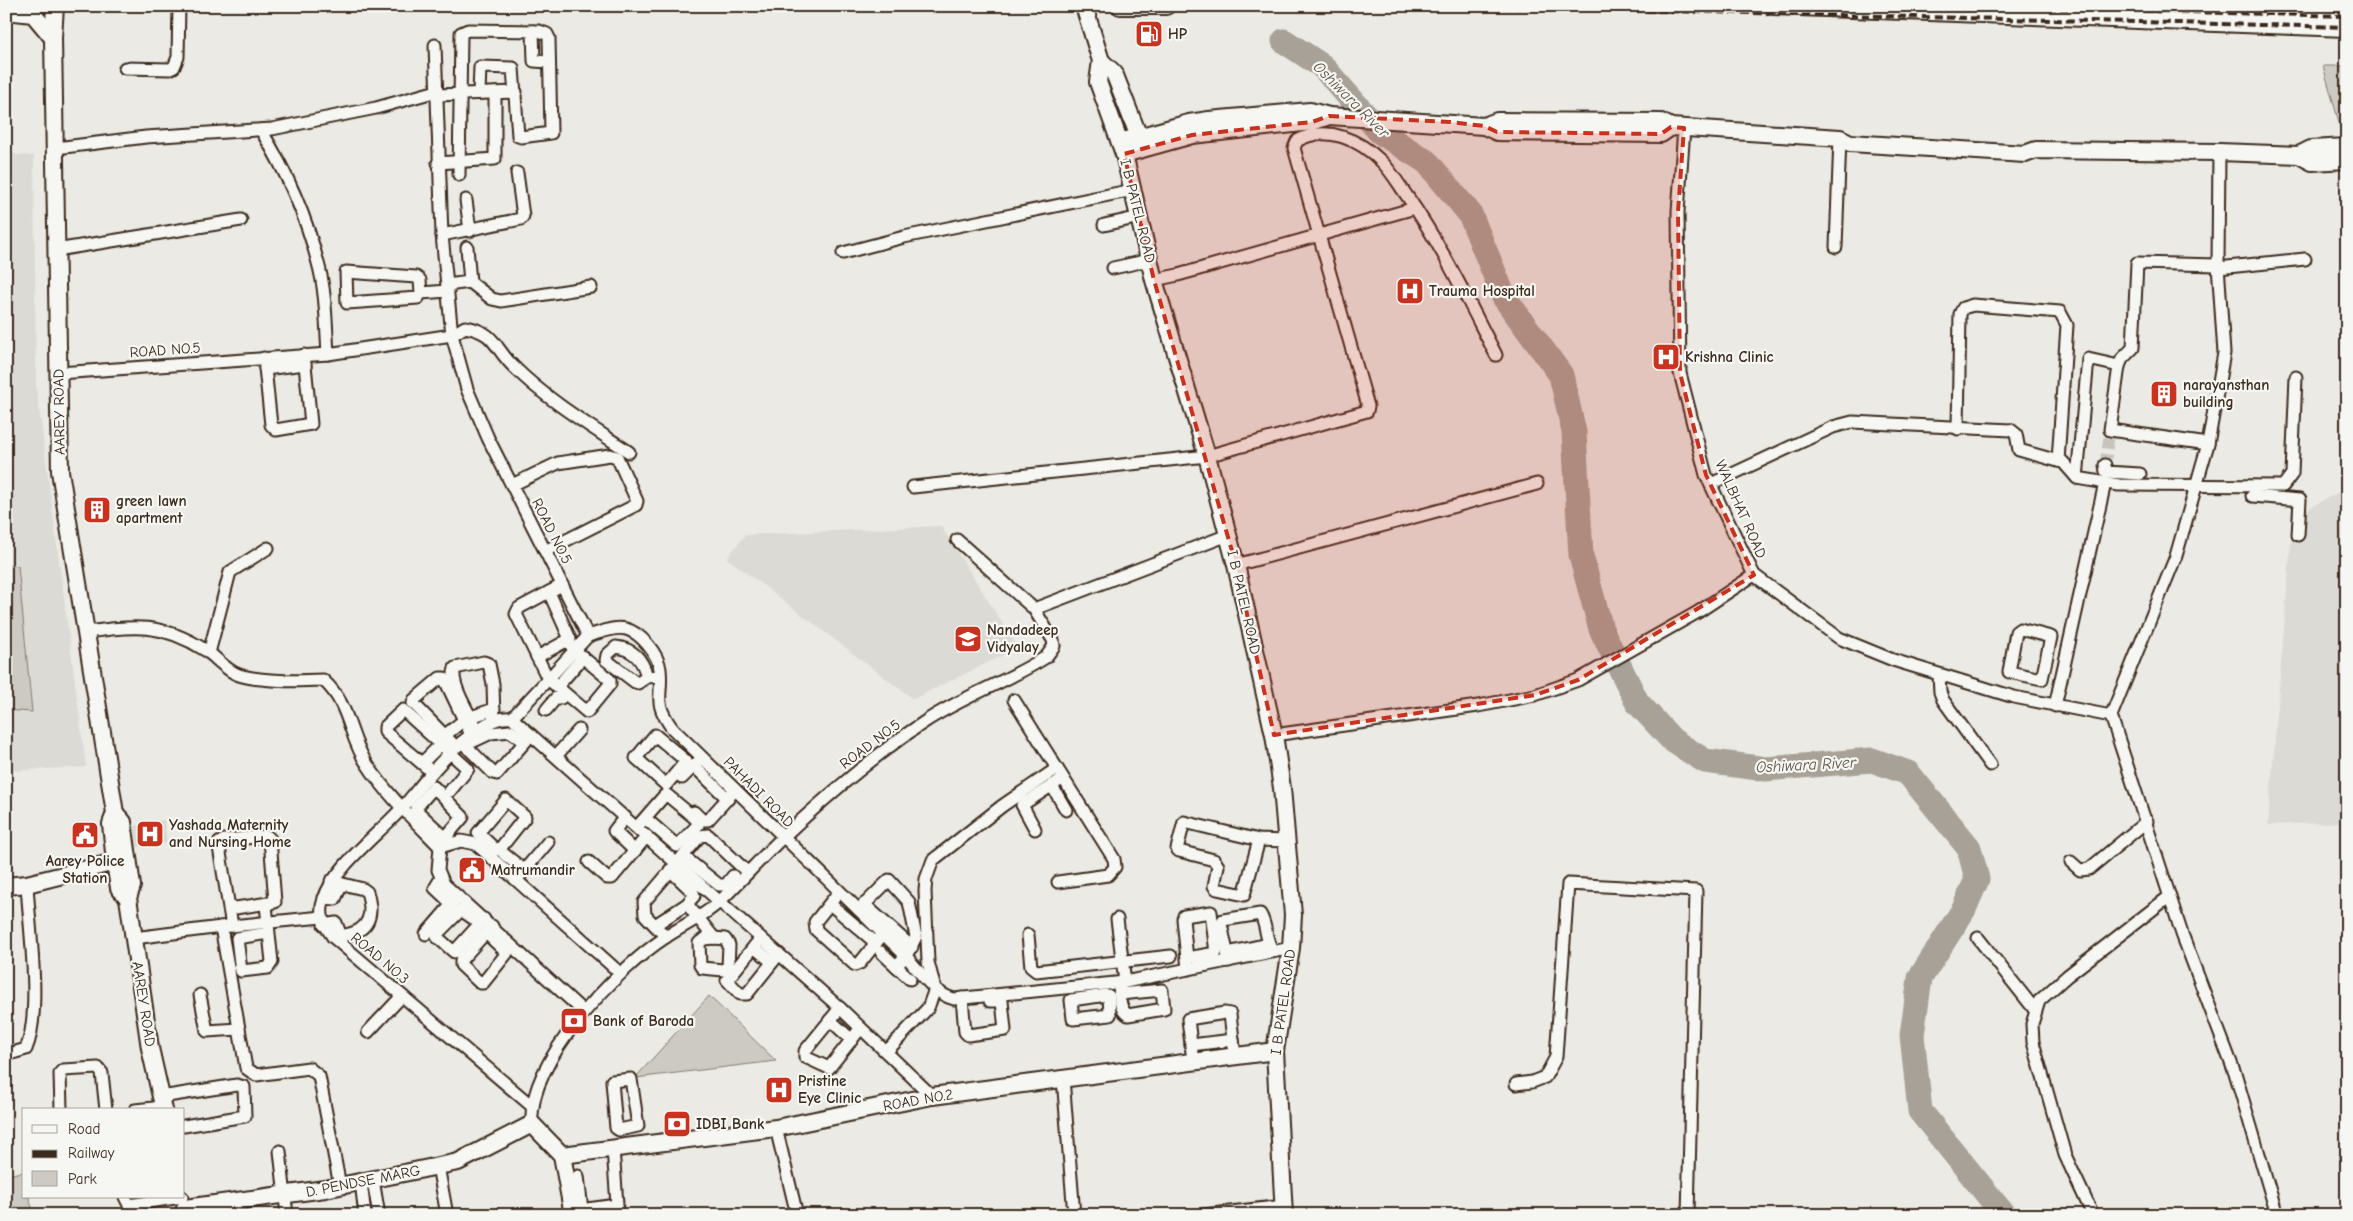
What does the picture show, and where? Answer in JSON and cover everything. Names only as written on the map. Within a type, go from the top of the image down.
[{"type":"highway","points":[[2182,6],[2347,12]]},
{"type":"street","name":"AAREY ROAD","points":[[55,6],[53,38],[60,471],[115,813],[111,824],[121,860],[119,888],[128,898],[150,1048],[163,1105]]},
{"type":"street","points":[[125,68],[170,69],[174,67],[179,52],[179,6]]},
{"type":"street","name":"I B PATEL ROAD","points":[[1084,6],[1101,61],[1098,82],[1122,148],[1154,280],[1207,456],[1236,564],[1274,735],[1282,788],[1293,915],[1291,948],[1275,1051],[1284,1210]]},
{"type":"street","points":[[1120,6],[1164,8],[1166,6]]},
{"type":"street","points":[[1773,6],[2347,28]]},
{"type":"street","points":[[6,11],[33,14],[53,38]]},
{"type":"street","points":[[459,175],[460,37],[463,31],[533,31],[546,34],[549,62],[551,133],[518,136],[513,68],[483,67],[479,72],[479,94]]},
{"type":"street","name":"ROAD NO.5","points":[[435,45],[442,235],[452,336],[467,389],[512,485],[588,636]]},
{"type":"street","points":[[1101,61],[1114,73],[1142,143]]},
{"type":"street","points":[[56,148],[146,137],[261,130],[376,108],[437,93],[479,94],[516,92]]},
{"type":"street","points":[[438,163],[495,159],[495,93]]},
{"type":"street","points":[[1122,148],[1192,135],[1312,122],[1328,116],[1450,122],[1484,126],[1497,121],[1582,120],[1662,122],[1677,128],[1840,138],[1850,134],[1910,142],[2023,144],[2036,150],[2219,152],[2300,155],[2312,162],[2347,160]]},
{"type":"street","name":"WALBHAT ROAD","points":[[1677,128],[1680,373],[1711,484],[1754,576],[1839,638],[1893,660],[2014,696],[2055,706],[2111,716]]},
{"type":"street","points":[[261,130],[274,151],[300,205],[319,264],[328,354]]},
{"type":"street","points":[[913,487],[1207,456],[1367,412],[1368,406],[1294,148],[1295,142],[1303,138],[1334,133],[1362,146],[1383,163],[1415,208],[1441,250],[1496,355]]},
{"type":"street","points":[[1836,247],[1840,138]]},
{"type":"street","points":[[2300,155],[2311,149],[2347,147]]},
{"type":"street","points":[[2219,152],[2218,266],[2224,353],[2208,444],[2176,556],[2111,716],[2147,821],[2182,934],[2236,1076],[2277,1215]]},
{"type":"street","points":[[442,235],[470,231],[521,219],[523,216],[517,173]]},
{"type":"street","points":[[843,253],[904,237],[1133,190]]},
{"type":"street","points":[[466,200],[470,231]]},
{"type":"street","points":[[1154,280],[1415,208]]},
{"type":"street","points":[[1104,225],[1140,217]]},
{"type":"street","points":[[56,250],[241,220]]},
{"type":"street","points":[[467,247],[470,282],[492,299],[501,301],[591,287]]},
{"type":"street","points":[[2208,444],[2109,433],[2119,366],[2122,359],[2132,348],[2138,263],[2218,266],[2305,259]]},
{"type":"street","points":[[1113,268],[1150,260]]},
{"type":"street","points":[[422,293],[420,280],[416,277],[344,273],[346,298],[349,303],[418,298],[422,293],[470,282]]},
{"type":"street","points":[[324,300],[346,298]]},
{"type":"street","points":[[1958,429],[1960,314],[1963,308],[1973,305],[2060,312],[2067,325],[2058,460]]},
{"type":"street","name":"ROAD NO.5","points":[[59,373],[265,364],[304,360],[328,354],[452,336],[465,327],[480,329],[491,338],[513,366],[559,405],[629,452]]},
{"type":"street","points":[[265,364],[271,424],[276,430],[311,424],[304,360]]},
{"type":"street","points":[[2076,478],[2087,360],[2119,366]]},
{"type":"street","points":[[2252,496],[2269,493],[2283,486],[2292,474],[2296,378]]},
{"type":"street","points":[[1711,484],[1833,428],[1852,422],[1958,429],[2011,430],[2016,434],[2019,450],[2063,462],[2076,478],[2105,482],[2140,474]]},
{"type":"street","points":[[512,485],[558,463],[610,455],[617,457],[637,501],[636,505],[545,551]]},
{"type":"street","points":[[2105,466],[2105,472],[2120,479],[2269,493],[2300,500],[2298,535]]},
{"type":"street","points":[[2055,706],[2105,482]]},
{"type":"street","points":[[1236,564],[1537,484]]},
{"type":"street","points":[[957,540],[1034,609],[1228,535]]},
{"type":"street","points":[[209,653],[230,572],[268,548]]},
{"type":"street","points":[[1274,735],[1510,701],[1578,680],[1698,612],[1754,576]]},
{"type":"street","points":[[552,695],[516,611],[562,585]]},
{"type":"street","points":[[538,690],[582,710],[589,710],[611,683],[575,649],[549,592]]},
{"type":"street","name":"ROAD NO.5","points":[[532,1124],[533,1106],[543,1078],[560,1047],[584,1012],[620,973],[666,937],[699,919],[720,901],[744,869],[845,782],[924,722],[1039,662],[1051,652],[1053,640],[1034,609]]},
{"type":"street","points":[[87,632],[131,626],[173,632],[209,653],[237,675],[293,681],[323,680],[332,689],[345,710],[366,763],[402,808],[446,843],[479,841],[520,874],[620,973]]},
{"type":"street","name":"PAHADI ROAD","points":[[588,636],[613,629],[625,629],[638,636],[651,649],[660,666],[660,705],[662,714],[672,728],[689,745],[698,762],[783,837],[839,892],[862,907],[887,933],[909,951],[935,989]]},
{"type":"street","points":[[2017,630],[2051,636],[2042,679],[2019,675],[2011,674],[2009,671],[2017,630]]},
{"type":"street","points":[[552,695],[575,649],[588,636]]},
{"type":"street","points":[[537,657],[575,649]]},
{"type":"street","points":[[450,791],[468,769],[474,732],[493,684],[487,662],[458,666],[454,670],[458,692],[474,732],[483,736],[502,731],[513,732],[528,738],[556,756],[626,817],[641,823],[677,863],[694,896],[687,904],[655,926]]},
{"type":"street","points":[[1939,675],[1940,692],[1943,700],[1990,765]]},
{"type":"street","points":[[2014,696],[2019,675]]},
{"type":"street","points":[[648,677],[660,676]]},
{"type":"street","points":[[443,740],[413,703],[414,700],[440,678],[444,678],[467,718],[493,773],[497,774],[528,738]]},
{"type":"street","points":[[538,690],[552,695]]},
{"type":"street","points":[[443,740],[474,732],[512,718],[538,690]]},
{"type":"street","points":[[1014,700],[1114,859],[1114,867],[1108,875],[1058,882]]},
{"type":"street","points":[[443,740],[406,711],[400,711],[385,727],[385,732],[422,763],[430,780],[463,817],[438,858],[440,878],[455,900],[584,1012]]},
{"type":"street","points":[[422,763],[467,718]]},
{"type":"street","points":[[512,718],[528,738]]},
{"type":"street","points":[[662,740],[672,728]]},
{"type":"street","points":[[556,756],[579,730]]},
{"type":"street","points":[[446,843],[416,808],[441,762],[474,732]]},
{"type":"street","points":[[654,736],[662,740],[680,756],[686,764],[668,784],[665,784],[636,757],[654,736]]},
{"type":"street","points":[[680,756],[689,745]]},
{"type":"street","points":[[432,753],[441,762]]},
{"type":"street","points":[[698,762],[673,788],[674,793],[705,821],[732,794]]},
{"type":"street","points":[[1035,829],[1022,805],[1052,786],[1059,774]]},
{"type":"street","points":[[886,1052],[928,1008],[935,989],[928,962],[925,892],[926,879],[933,860],[1002,806],[1059,774]]},
{"type":"street","points":[[266,905],[268,928],[272,962],[271,966],[243,972],[239,960],[238,936],[268,928],[323,921],[324,898],[402,808],[430,780]]},
{"type":"street","points":[[1052,786],[1066,810]]},
{"type":"street","points":[[641,823],[664,796],[669,795],[698,825],[677,846],[653,836]]},
{"type":"street","points":[[479,841],[478,832],[504,800],[508,800],[524,814],[525,818],[496,855]]},
{"type":"street","points":[[626,817],[614,831],[635,851]]},
{"type":"street","points":[[2070,862],[2080,870],[2089,869],[2147,821]]},
{"type":"street","points":[[1259,840],[1244,895],[1214,886],[1218,866],[1214,860],[1177,849],[1184,822],[1259,840],[1287,841]]},
{"type":"street","points":[[496,855],[529,825]]},
{"type":"street","points":[[229,909],[273,904],[276,899],[270,839],[262,835],[224,840],[219,843],[229,909],[226,961],[246,1068],[256,1075],[309,1068],[319,1076],[340,1186]]},
{"type":"street","points":[[666,937],[645,915],[644,902],[677,863],[700,836],[708,835],[744,869],[724,886],[706,882],[677,863]]},
{"type":"street","points":[[589,862],[610,879],[635,851],[653,836]]},
{"type":"street","points":[[520,874],[548,842]]},
{"type":"street","points":[[6,886],[27,884],[121,860]]},
{"type":"street","points":[[862,907],[886,881],[891,881],[908,899],[916,937],[909,951],[896,966]]},
{"type":"street","points":[[706,882],[720,901],[758,942],[840,1008],[932,1096]]},
{"type":"street","points":[[337,883],[363,889],[367,892],[370,916],[367,924],[354,934],[337,937]]},
{"type":"street","points":[[6,1055],[26,1049],[31,1037],[34,1012],[27,884]]},
{"type":"street","points":[[1516,1084],[1532,1082],[1545,1077],[1556,1057],[1568,884],[1696,891],[1688,1215]]},
{"type":"street","points":[[839,892],[815,922],[814,928],[852,964],[860,963],[878,948],[887,933]]},
{"type":"street","points":[[2093,1215],[2065,1155],[2046,1081],[2033,1042],[2032,1024],[2035,1010],[2039,1001],[2067,976],[2170,896]]},
{"type":"street","points":[[426,934],[455,900]]},
{"type":"street","points":[[687,904],[714,938]]},
{"type":"street","points":[[830,904],[910,979]]},
{"type":"street","points":[[1188,964],[1183,919],[1186,914],[1211,912],[1217,950],[1212,959]]},
{"type":"street","points":[[1228,957],[1221,924],[1223,920],[1260,914],[1264,921],[1270,948]]},
{"type":"street","points":[[1118,919],[1123,961],[1122,986]]},
{"type":"street","name":"ROAD NO.3","points":[[323,921],[337,937],[402,996],[533,1106]]},
{"type":"street","points":[[134,938],[227,926],[268,928]]},
{"type":"street","points":[[485,926],[461,960],[461,965],[478,982],[483,983],[507,956],[505,944]]},
{"type":"street","points":[[1028,935],[1032,969],[1036,971],[1171,956]]},
{"type":"street","points":[[1978,938],[2035,1010]]},
{"type":"street","points":[[758,942],[727,980],[740,994],[747,994],[776,958]]},
{"type":"street","points":[[935,989],[948,997],[962,1001],[1064,988],[1101,990],[1122,986],[1188,964],[1270,948],[1291,948]]},
{"type":"street","points":[[226,961],[239,960]]},
{"type":"street","points":[[1062,968],[1064,988]]},
{"type":"street","points":[[200,995],[207,1031],[239,1029]]},
{"type":"street","points":[[368,1032],[402,996]]},
{"type":"street","points":[[962,1001],[965,1032],[968,1035],[1004,1030],[1002,1001],[995,998]]},
{"type":"street","points":[[840,1008],[805,1051],[805,1057],[828,1068],[860,1029]]},
{"type":"street","points":[[1192,1053],[1189,1018],[1225,1012],[1230,1014],[1234,1048]]},
{"type":"street","points":[[830,1020],[852,1040]]},
{"type":"street","name":"ROAD NO.2","points":[[562,1155],[776,1128],[932,1096],[1063,1078],[1192,1053],[1234,1048],[1275,1051]]},
{"type":"street","points":[[61,1108],[60,1073],[63,1070],[98,1068],[102,1073],[106,1108]]},
{"type":"street","points":[[1063,1078],[1074,1215]]},
{"type":"street","points":[[146,1108],[237,1085],[244,1087],[247,1114],[244,1117],[185,1126]]},
{"type":"street","points":[[532,1124],[562,1155],[575,1212]]},
{"type":"street","name":"D. PENDSE MARG","points":[[184,1204],[284,1195],[367,1181],[458,1162],[532,1124]]},
{"type":"street","points":[[776,1128],[797,1215]]},
{"type":"street","points":[[575,1212],[616,1206],[618,1204],[621,1147],[627,1129]]},
{"type":"street","points":[[280,1151],[287,1215]]},
{"type":"street","points":[[438,1166],[447,1215]]},
{"type":"street","points":[[575,1212],[578,1176]]},
{"type":"street","points":[[365,1215],[367,1181]]},
{"type":"street","points":[[367,1181],[379,1215]]},
{"type":"street","points":[[126,1198],[129,1205],[184,1204]]},
{"type":"street","points":[[1202,1215],[1284,1210]]},
{"type":"highlighted area","points":[[1329,116],[1450,122],[1484,126],[1497,132],[1661,134],[1671,127],[1684,128],[1678,212],[1680,373],[1706,475],[1754,575],[1578,680],[1535,695],[1274,735],[1236,565],[1154,280],[1124,154],[1192,135],[1312,122]]},
{"type":"shaded area","points":[[6,154],[34,156],[36,384],[86,767],[6,771]]},
{"type":"shaded area","points":[[2347,375],[2347,822],[2268,825],[2293,517],[2344,489]]},
{"type":"shaded area","points":[[941,526],[1018,648],[913,699],[727,558],[745,535]]},
{"type":"shaded area","name":"Yashada Maternity and Nursing Home","points":[[164,820],[167,843],[135,847],[134,826]]},
{"type":"green space","points":[[2323,66],[2347,66],[2347,131],[2342,133]]},
{"type":"green space","points":[[6,565],[18,566],[32,712],[6,710]]},
{"type":"green space","points":[[709,996],[776,1061],[635,1078]]},
{"type":"green space","points":[[22,1172],[22,1198],[29,1198],[34,1215],[6,1215],[6,1175]]},
{"type":"waterway","name":"Oshiwara River","points":[[1284,41],[1322,66],[1380,132],[1427,162],[1470,214],[1504,297],[1561,375],[1574,432],[1581,556],[1601,629],[1637,702],[1672,740],[1705,761],[1766,769],[1872,760],[1908,773],[1969,848],[1977,879],[1964,909],[1920,978],[1912,1035],[1920,1111],[2004,1215]]},
{"type":"tunnel","points":[[2105,465],[2109,437]]},
{"type":"railway","points":[[1454,6],[2347,27]]},
{"type":"railway","points":[[1952,6],[2347,16]]},
{"type":"place","name":"HP","points":[[1149,34]]},
{"type":"place","name":"Trauma Hospital","points":[[1410,291]]},
{"type":"place","name":"Krishna Clinic","points":[[1666,357]]},
{"type":"place","name":"narayansthan building","points":[[2164,394]]},
{"type":"place","name":"green lawn apartment","points":[[97,510]]},
{"type":"place","name":"Nandadeep Vidyalay","points":[[968,639]]},
{"type":"place","name":"Yashada Maternity and Nursing Home","points":[[150,834]]},
{"type":"place","name":"Aarey Police Station","points":[[85,835]]},
{"type":"place","name":"Matrumandir","points":[[472,870]]},
{"type":"place","name":"Bank of Baroda","points":[[574,1021]]},
{"type":"place","name":"Pristine Eye Clinic","points":[[779,1090]]},
{"type":"place","name":"IDBI Bank","points":[[677,1124]]}]
